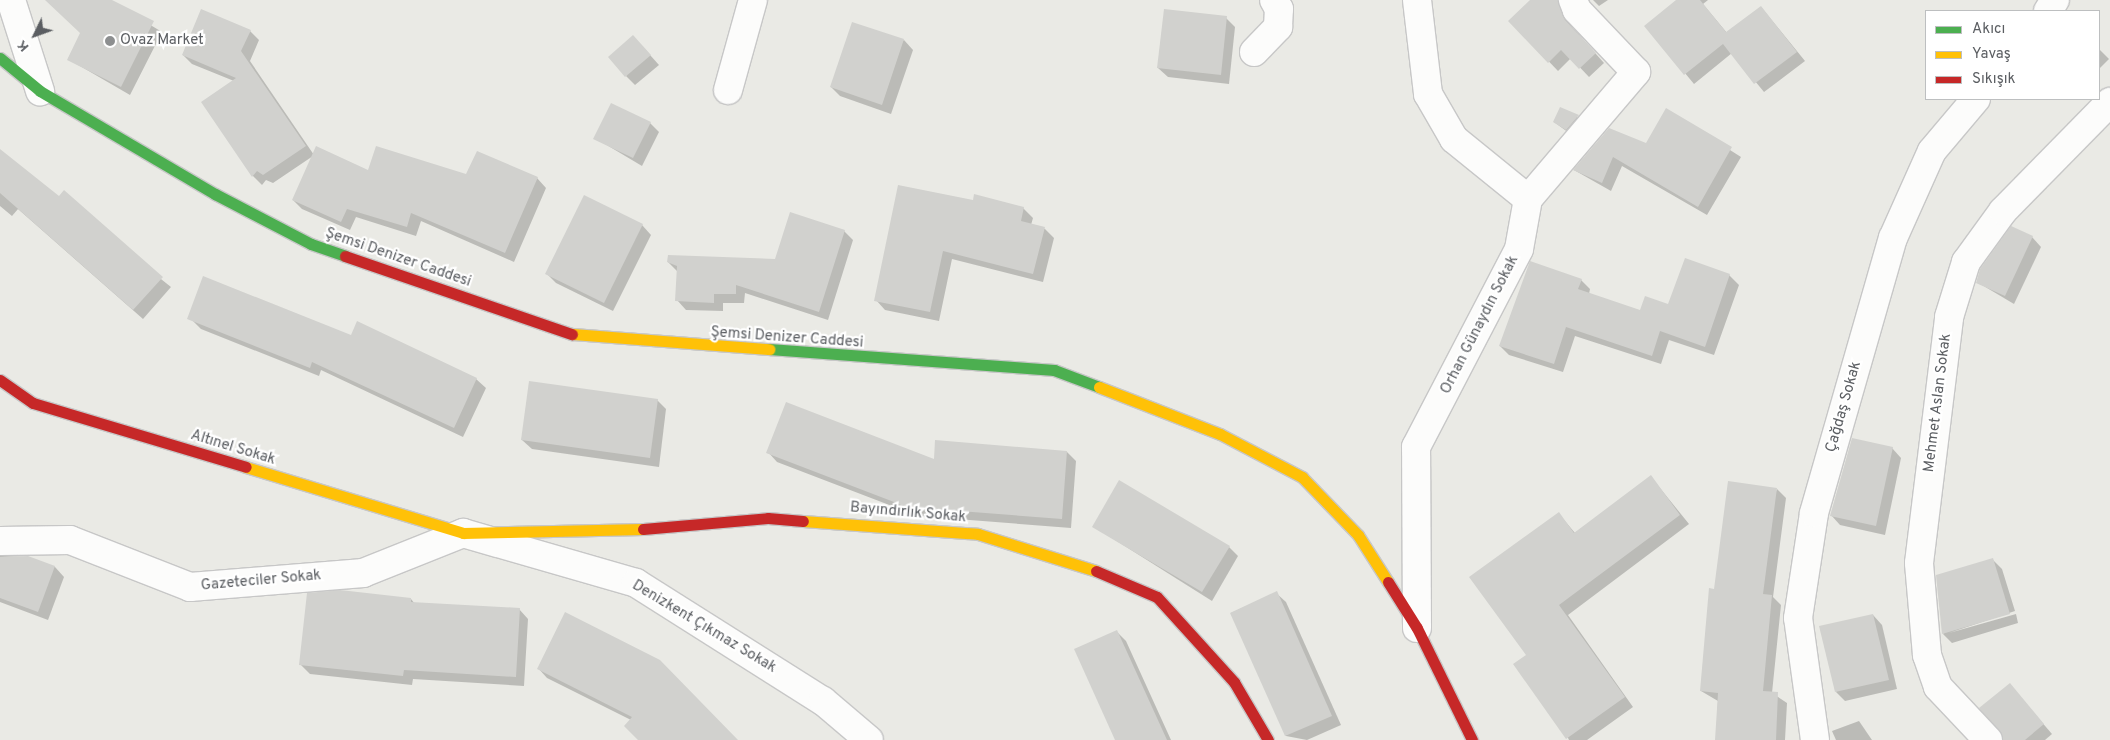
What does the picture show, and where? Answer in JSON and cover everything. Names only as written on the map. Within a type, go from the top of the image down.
[{"type":"main road","name":"Şemsi Denizer Caddesi","points":[[0,58],[40,91],[215,194],[312,244],[566,334],[1054,370],[1211,430],[1302,477],[1358,535],[1417,628],[1472,740]]},
{"type":"main road","name":"Altınel Sokak","points":[[0,380],[33,403],[463,533]]},
{"type":"main road","name":"Bayındırlık Sokak","points":[[463,533],[691,528],[768,518],[978,534],[1084,566],[1157,597],[1234,682],[1268,740]]},
{"type":"street","points":[[11,0],[40,91]]},
{"type":"street","points":[[728,90],[753,0]]},
{"type":"street","points":[[1254,52],[1278,27],[1279,9],[1274,0]]},
{"type":"street","points":[[1417,0],[1428,94],[1454,140],[1528,199],[1636,72],[1573,0]]},
{"type":"street","name":"Çağdaş Sokak","points":[[1815,740],[1798,618],[1814,513],[1892,238],[1932,151],[1975,100]]},
{"type":"street","name":"Mehmet Aslan Sokak","points":[[1988,740],[1938,687],[1927,655],[1919,563],[1949,317],[1966,262],[2003,210],[2110,102]]},
{"type":"street","name":"Orhan Günaydın Sokak","points":[[1417,628],[1416,447],[1520,249],[1528,199]]},
{"type":"street","name":"Gazeteciler Sokak","points":[[0,541],[70,540],[190,587],[363,573],[463,533]]},
{"type":"street","name":"Denizkent Çıkmaz Sokak","points":[[463,533],[636,583],[824,701],[869,740]]},
{"type":"building","name":"Ovaz Market","points":[[45,0],[112,0],[154,21],[121,87],[67,60],[80,33]]},
{"type":"building","points":[[1530,0],[1558,0],[1565,20],[1596,53],[1579,69],[1561,50],[1548,63],[1508,21]]},
{"type":"building","points":[[1676,0],[1700,0],[1726,32],[1761,6],[1797,52],[1754,84],[1723,44],[1684,75],[1644,26]]},
{"type":"building","points":[[201,9],[251,30],[241,51],[306,146],[263,175],[257,171],[252,177],[201,102],[236,78],[182,55]]},
{"type":"building","points":[[1164,9],[1227,16],[1221,75],[1157,68]]},
{"type":"building","points":[[852,22],[904,39],[882,105],[830,87]]},
{"type":"building","points":[[633,35],[651,55],[625,77],[608,57]]},
{"type":"building","points":[[611,103],[651,122],[633,158],[593,139]]},
{"type":"building","points":[[1560,107],[1579,115],[1566,130],[1553,122]]},
{"type":"building","points":[[1666,108],[1732,147],[1698,207],[1613,157],[1602,183],[1573,170],[1609,128],[1646,143]]},
{"type":"building","points":[[316,146],[368,170],[376,146],[466,174],[477,151],[538,177],[505,253],[411,213],[407,227],[347,209],[341,222],[292,200]]},
{"type":"building","points":[[0,149],[59,196],[64,190],[163,277],[133,310],[0,193]]},
{"type":"building","points":[[898,185],[973,200],[974,194],[1024,207],[1021,221],[1045,227],[1033,274],[943,251],[930,312],[874,301]]},
{"type":"building","points":[[584,195],[643,224],[604,303],[545,274]]},
{"type":"building","points":[[790,212],[845,230],[819,312],[736,285],[736,294],[714,294],[714,303],[675,301],[677,266],[667,262],[668,255],[775,259]]},
{"type":"building","points":[[2011,226],[2033,236],[2005,296],[1976,283],[1980,269]]},
{"type":"building","points":[[1685,258],[1730,274],[1705,347],[1660,331],[1652,356],[1566,327],[1554,364],[1499,346],[1530,261],[1582,279],[1578,289],[1640,310],[1645,296],[1668,304]]},
{"type":"building","points":[[203,276],[351,335],[357,321],[477,378],[454,428],[312,362],[310,368],[187,319]]},
{"type":"building","points":[[529,381],[658,399],[650,458],[521,440]]},
{"type":"building","points":[[786,402],[934,459],[935,440],[1067,451],[1062,519],[907,507],[766,453]]},
{"type":"building","points":[[1852,438],[1893,447],[1876,526],[1830,516]]},
{"type":"building","points":[[1651,475],[1680,515],[1559,605],[1625,697],[1566,739],[1513,664],[1526,655],[1469,577],[1559,512],[1574,533]]},
{"type":"building","points":[[1119,480],[1230,546],[1202,592],[1092,527]]},
{"type":"building","points":[[1728,481],[1777,488],[1763,594],[1772,595],[1763,691],[1778,692],[1776,740],[1715,740],[1718,693],[1700,691],[1709,588],[1714,589]]},
{"type":"building","points":[[28,556],[55,566],[38,612],[0,598],[0,557]]},
{"type":"building","points":[[1993,558],[2010,614],[1942,634],[1936,575]]},
{"type":"building","points":[[340,590],[411,598],[411,602],[520,608],[516,677],[404,670],[403,676],[299,665],[307,593]]},
{"type":"building","points":[[1277,591],[1332,716],[1285,736],[1230,613]]},
{"type":"building","points":[[565,612],[660,660],[738,740],[638,740],[624,726],[632,717],[537,669]]},
{"type":"building","points":[[1873,614],[1889,680],[1835,692],[1819,626]]},
{"type":"building","points":[[1117,630],[1167,740],[1115,740],[1074,649]]},
{"type":"building","points":[[2010,683],[2044,724],[2025,740],[2003,740],[1979,708]]},
{"type":"traffic: fast","points":[[0,58],[40,91],[215,194],[311,244],[345,256]]},
{"type":"traffic: fast","points":[[769,349],[1054,370],[1099,387]]},
{"type":"traffic: slow","points":[[572,334],[769,349]]},
{"type":"traffic: slow","points":[[1099,387],[1220,434],[1302,477],[1358,535],[1388,582]]},
{"type":"traffic: slow","points":[[246,467],[463,533],[643,529]]},
{"type":"traffic: slow","points":[[803,521],[978,534],[1096,571]]},
{"type":"traffic: jam","points":[[345,256],[572,334]]},
{"type":"traffic: jam","points":[[0,380],[33,403],[246,467]]},
{"type":"traffic: jam","points":[[643,529],[768,518],[803,521]]},
{"type":"traffic: jam","points":[[1096,571],[1157,597],[1234,682],[1268,740]]},
{"type":"traffic: jam","points":[[1388,582],[1417,628],[1472,740]]},
{"type":"place","name":"Ovaz Market","points":[[110,41]]}]
